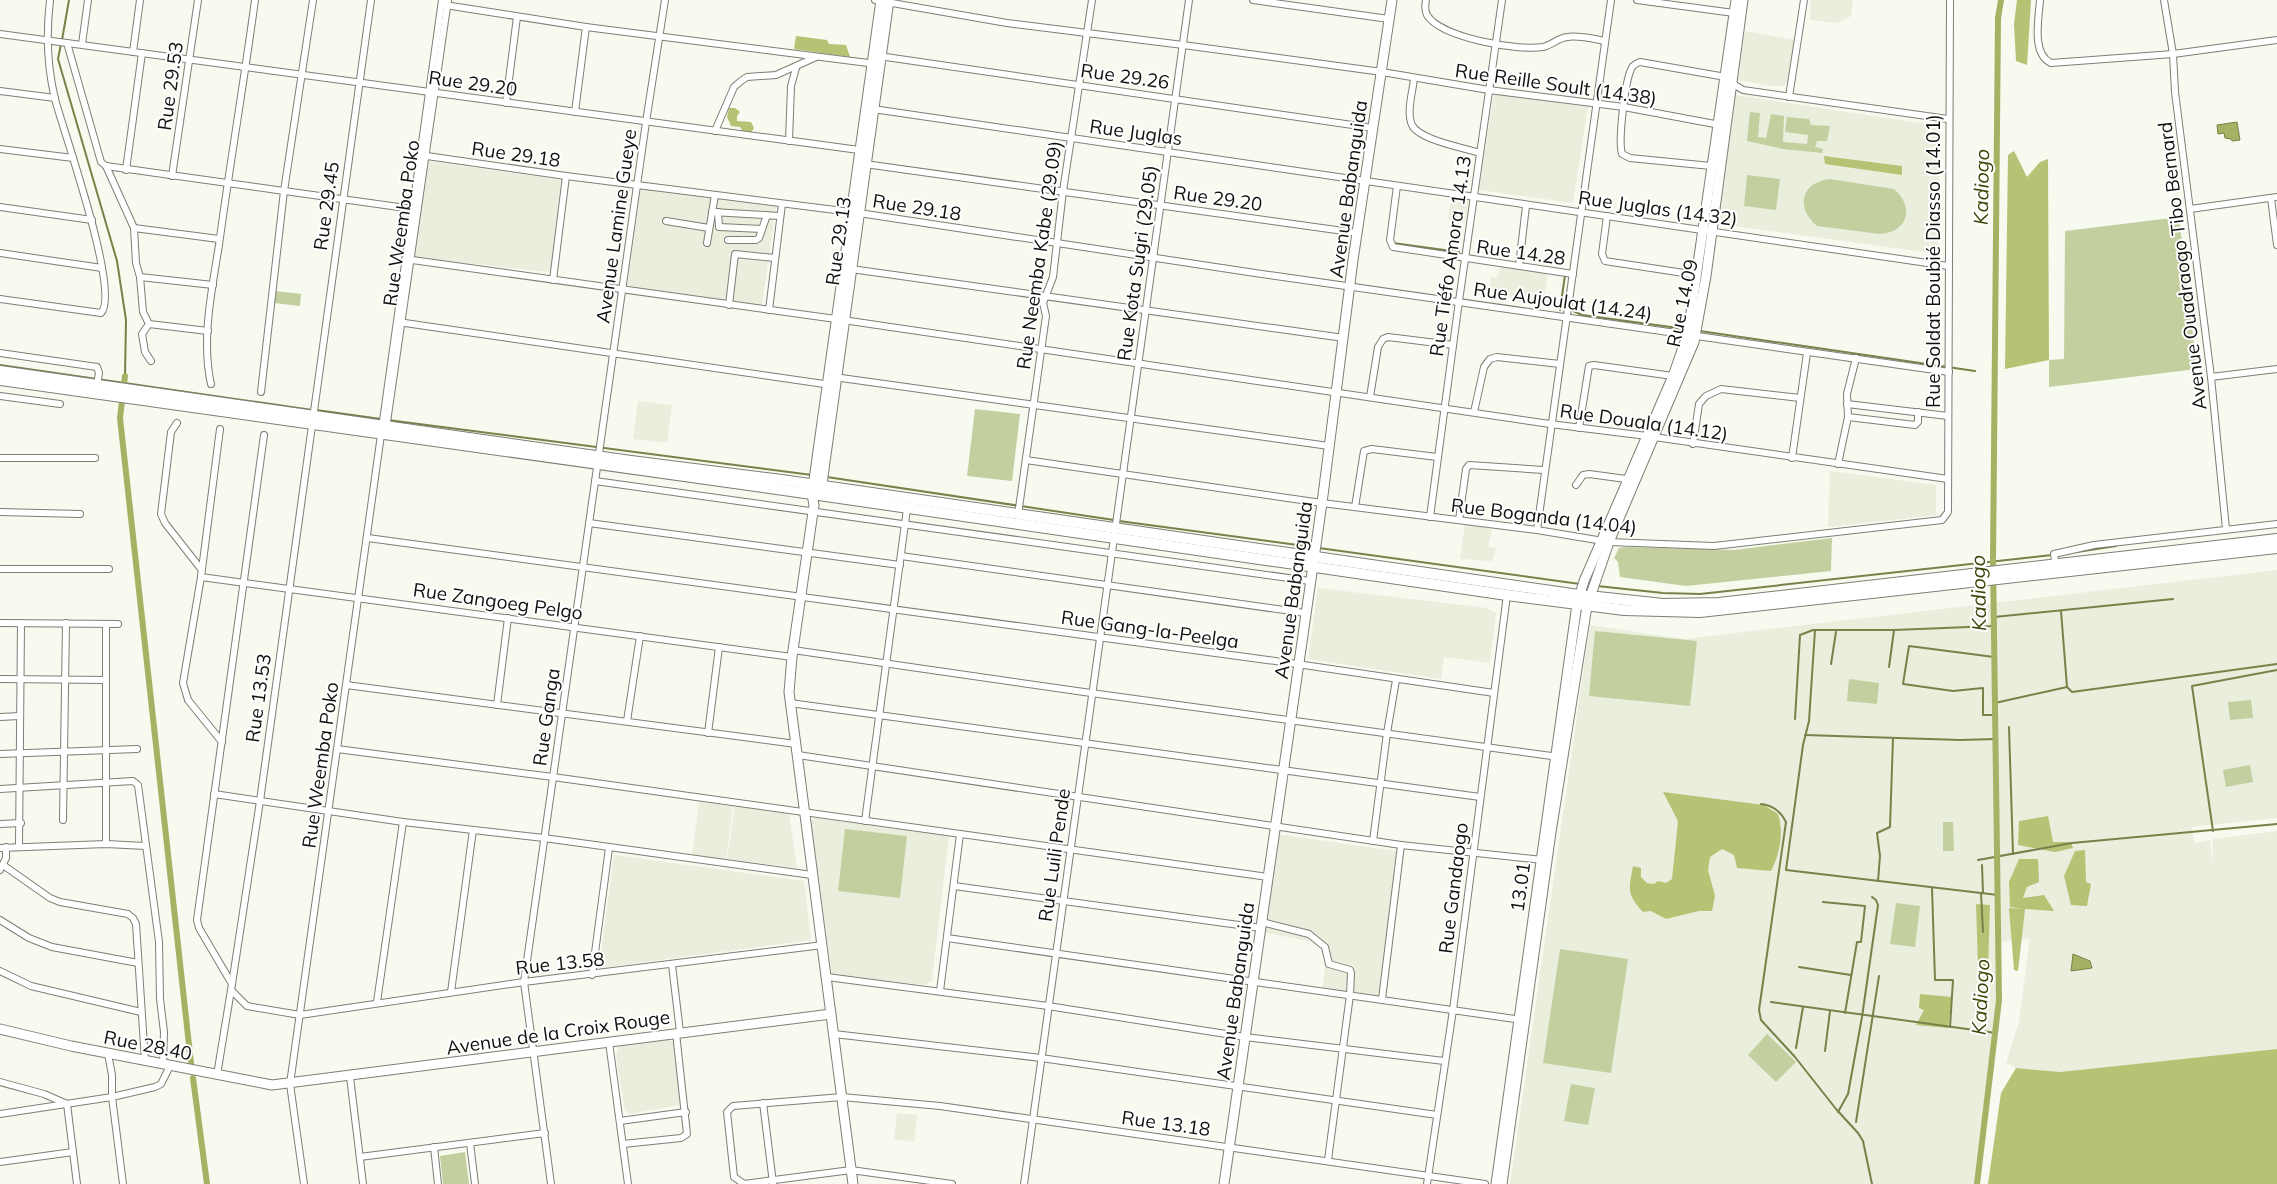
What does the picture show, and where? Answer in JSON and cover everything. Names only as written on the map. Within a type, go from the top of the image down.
[{"type":"main road","points":[[0,371],[97,385],[109,391]]},
{"type":"main road","points":[[0,380],[109,391],[817,490],[1018,515],[1113,534]]},
{"type":"main road","points":[[817,490],[907,508],[1314,561],[1583,600]]},
{"type":"main road","points":[[2056,569],[2277,539]]},
{"type":"main road","points":[[1314,561],[1507,595],[1663,604],[1719,603],[2277,548]]},
{"type":"street","points":[[0,299],[101,313],[106,306],[102,268],[92,220],[55,98],[46,40],[50,0]]},
{"type":"street","points":[[82,44],[88,0]]},
{"type":"street","points":[[133,52],[140,0]]},
{"type":"street","name":"Rue 29.53","points":[[172,176],[198,0]]},
{"type":"street","points":[[211,384],[207,366],[208,331],[213,285],[255,0]]},
{"type":"street","points":[[261,392],[284,191],[313,0]]},
{"type":"street","name":"Rue 29.45","points":[[312,420],[371,0]]},
{"type":"street","name":"Avenue Lamine Gueye","points":[[598,460],[665,0]]},
{"type":"street","name":"Rue Neemba Kabe (29.09)","points":[[1018,515],[1046,321],[1043,303],[1051,287],[1053,277],[1063,191],[1092,0]]},
{"type":"street","name":"Rue Kota Sugri (29.05)","points":[[1113,534],[1124,473],[1189,0]]},
{"type":"street","points":[[1253,0],[1389,19]]},
{"type":"street","name":"Avenue Babanguida","points":[[1224,1184],[1314,561],[1350,286],[1392,0]]},
{"type":"street","points":[[1426,0],[1428,15],[1450,32],[1462,37],[1496,44],[1542,47],[1569,36],[1605,41]]},
{"type":"street","name":"Rue Tiéfo Amora 14.13","points":[[1430,517],[1502,0]]},
{"type":"street","points":[[1537,530],[1550,424],[1567,317],[1580,212],[1611,0]]},
{"type":"street","points":[[1639,0],[1734,13]]},
{"type":"street","name":"Rue 14.09","points":[[1605,542],[1651,436],[1680,377],[1692,334],[1712,231],[1736,0]]},
{"type":"street","name":"Rue 14.09","points":[[1728,81],[1743,0]]},
{"type":"street","points":[[1789,97],[1804,0]]},
{"type":"street","name":"Rue Soldat Boubié Diasso (14.01)","points":[[1942,520],[1948,512],[1948,119],[1950,0]]},
{"type":"street","points":[[2040,0],[2040,53],[2044,60],[2051,63],[2173,54],[2277,40]]},
{"type":"street","name":"Avenue Ouadraogo Tibo Bernard","points":[[2164,0],[2173,54],[2175,92],[2211,377],[2226,529]]},
{"type":"street","points":[[853,1184],[789,686],[792,653],[817,490],[855,213],[859,150],[876,60],[883,1]]},
{"type":"street","name":"Rue Reille Soult (14.38)","points":[[883,1],[1007,23],[1382,72],[1489,90],[1624,107],[1722,125]]},
{"type":"street","name":"Rue 29.26","points":[[445,3],[517,17],[586,27],[818,56],[876,60],[1079,85],[1373,128]]},
{"type":"street","name":"Rue Weemba Poko","points":[[304,1184],[290,1084],[445,3]]},
{"type":"street","points":[[506,103],[517,17]]},
{"type":"street","points":[[575,112],[586,27]]},
{"type":"street","points":[[0,34],[66,42],[101,162],[106,166],[134,228],[136,263],[140,277],[143,312],[149,324]]},
{"type":"street","name":"Rue 29.20","points":[[66,42],[142,54],[859,150]]},
{"type":"street","points":[[126,170],[142,54]]},
{"type":"street","points":[[715,131],[734,88],[741,81],[747,77],[776,75],[796,68],[818,56]]},
{"type":"street","name":"Rue 29.13","points":[[840,320],[851,269],[855,213],[873,109],[876,60]]},
{"type":"street","points":[[1711,166],[1625,157],[1622,154],[1620,144],[1631,70],[1640,62],[1728,81],[1743,90],[1948,119]]},
{"type":"street","points":[[789,141],[790,97],[796,68]]},
{"type":"street","points":[[1414,78],[1410,117],[1414,128],[1426,137],[1480,153]]},
{"type":"street","points":[[0,90],[55,98]]},
{"type":"street","name":"Rue Juglas","points":[[873,109],[1365,181]]},
{"type":"street","name":"Rue 14.09","points":[[1583,600],[1626,479],[1651,436],[1673,376],[1692,334],[1696,274],[1711,166],[1722,125]]},
{"type":"street","points":[[0,149],[73,158]]},
{"type":"street","name":"Rue Weemba Poko","points":[[408,259],[413,209],[423,155]]},
{"type":"street","name":"Rue 29.18","points":[[423,155],[566,176],[855,213],[1350,286]]},
{"type":"street","name":"Rue 29.20","points":[[865,164],[1358,233]]},
{"type":"street","points":[[106,166],[413,209]]},
{"type":"street","points":[[553,280],[566,176]]},
{"type":"street","name":"Rue Juglas (14.32)","points":[[1365,181],[1526,206],[1580,212],[1948,266]]},
{"type":"street","name":"Rue 14.28","points":[[1397,186],[1390,240],[1391,245],[1396,248],[1573,274]]},
{"type":"street","points":[[715,195],[715,212],[719,226],[762,229]]},
{"type":"street","points":[[2190,210],[2274,197],[2277,245]]},
{"type":"street","points":[[769,310],[782,204]]},
{"type":"street","points":[[1519,266],[1526,206]]},
{"type":"street","points":[[0,208],[92,220]]},
{"type":"street","points":[[715,212],[780,216]]},
{"type":"street","points":[[707,243],[709,228],[715,212]]},
{"type":"street","points":[[728,240],[756,240],[767,216]]},
{"type":"street","points":[[1607,216],[1602,254],[1604,261],[1696,274]]},
{"type":"street","points":[[666,221],[709,228]]},
{"type":"street","points":[[134,228],[219,240]]},
{"type":"street","points":[[0,253],[102,268]]},
{"type":"street","points":[[728,305],[735,254],[775,258]]},
{"type":"street","name":"Rue Douala (14.12)","points":[[408,259],[840,320],[1444,409],[1651,436],[1693,444],[1948,479]]},
{"type":"street","points":[[851,269],[1344,338]]},
{"type":"street","points":[[140,277],[213,285]]},
{"type":"street","name":"Rue Aujoulat (14.24)","points":[[1350,286],[1949,372]]},
{"type":"street","points":[[399,322],[613,354],[1033,405],[1329,446]]},
{"type":"street","points":[[149,324],[208,331]]},
{"type":"street","points":[[149,324],[142,334],[145,352],[150,361]]},
{"type":"street","points":[[1370,397],[1380,343],[1383,339],[1388,337],[1453,345]]},
{"type":"street","points":[[1792,458],[1806,352]]},
{"type":"street","points":[[0,353],[97,367],[99,373],[97,385]]},
{"type":"street","points":[[1474,412],[1484,367],[1490,359],[1497,357],[1560,364]]},
{"type":"street","points":[[1838,464],[1848,417],[1848,387],[1856,358]]},
{"type":"street","points":[[1579,428],[1589,366],[1594,365],[1673,376]]},
{"type":"street","points":[[2211,377],[2277,368]]},
{"type":"street","points":[[1693,444],[1699,404],[1714,391],[1721,389],[1800,398]]},
{"type":"street","points":[[0,396],[60,404]]},
{"type":"street","points":[[1847,404],[1948,416]]},
{"type":"street","points":[[1848,417],[1915,425],[1918,422],[1918,412]]},
{"type":"street","name":"Rue 13.53","points":[[217,1075],[260,802],[312,420]]},
{"type":"street","points":[[177,423],[173,426],[171,432],[161,514],[164,523],[201,569]]},
{"type":"street","points":[[220,429],[201,576],[183,683],[188,700],[222,742]]},
{"type":"street","points":[[264,436],[197,920],[199,928],[232,987],[247,1006],[300,1014]]},
{"type":"street","points":[[1355,507],[1362,454],[1367,449],[1437,457]]},
{"type":"street","points":[[0,458],[95,458]]},
{"type":"street","name":"Rue Ganga","points":[[533,1052],[524,982],[598,460]]},
{"type":"street","name":"Rue Boganda (14.04)","points":[[1026,460],[1322,503],[1537,530],[1605,542],[1714,546],[1942,520]]},
{"type":"street","points":[[1459,520],[1466,469],[1469,465],[1544,470]]},
{"type":"street","points":[[1576,485],[1583,475],[1588,474],[1626,479]]},
{"type":"street","points":[[595,481],[814,508],[905,524],[1310,581]]},
{"type":"street","points":[[865,821],[878,714],[895,610],[907,508]]},
{"type":"street","points":[[0,512],[80,514]]},
{"type":"street","points":[[589,523],[900,565]]},
{"type":"street","points":[[2056,569],[2054,554],[2094,545],[2277,524]]},
{"type":"street","name":"Rue Luili Pende","points":[[1024,1184],[1113,534]]},
{"type":"street","name":"Rue Gang-la-Peelga","points":[[368,538],[1298,664],[1494,694]]},
{"type":"street","points":[[901,556],[1306,613]]},
{"type":"street","points":[[0,569],[109,569]]},
{"type":"street","name":"Rue Zangoeg Pelgo","points":[[201,576],[720,647],[886,662],[1091,693],[1559,757]]},
{"type":"street","name":"Rue Gandaogo","points":[[1427,1184],[1453,1010],[1507,595]]},
{"type":"street","name":"13.01","points":[[1502,1184],[1544,860],[1583,600]]},
{"type":"street","points":[[497,705],[508,618]]},
{"type":"street","points":[[0,623],[118,624]]},
{"type":"street","points":[[19,847],[21,823],[21,623]]},
{"type":"street","points":[[63,820],[66,623]]},
{"type":"street","points":[[106,624],[106,844]]},
{"type":"street","points":[[627,721],[640,636]]},
{"type":"street","points":[[708,733],[720,647]]},
{"type":"street","points":[[0,679],[106,680]]},
{"type":"street","points":[[1373,841],[1396,680]]},
{"type":"street","points":[[346,685],[796,744]]},
{"type":"street","points":[[790,703],[1480,797]]},
{"type":"street","points":[[0,717],[20,716]]},
{"type":"street","points":[[0,754],[64,750],[137,749]]},
{"type":"street","points":[[337,749],[1070,848],[1268,877]]},
{"type":"street","points":[[798,755],[1401,845],[1472,854],[1544,860]]},
{"type":"street","points":[[0,789],[133,781],[138,785],[159,942],[160,999],[166,1065],[161,1084],[156,1087],[112,1097],[0,1114]]},
{"type":"street","points":[[214,794],[403,822],[544,838],[812,875]]},
{"type":"street","points":[[378,1002],[403,822]]},
{"type":"street","points":[[0,824],[21,823]]},
{"type":"street","points":[[451,992],[473,830]]},
{"type":"street","points":[[940,991],[960,834]]},
{"type":"street","points":[[145,1061],[136,924],[133,918],[128,914],[60,902],[50,898],[1,868],[7,855],[3,848],[106,844],[146,846]]},
{"type":"street","points":[[1382,999],[1401,845]]},
{"type":"street","points":[[592,975],[609,848]]},
{"type":"street","points":[[954,886],[1261,925],[1309,934],[1325,947],[1329,964],[1350,970],[1350,995],[1344,1049],[1328,1160]]},
{"type":"street","points":[[0,920],[29,938],[52,947],[138,963]]},
{"type":"street","points":[[947,938],[1523,1020]]},
{"type":"street","name":"Rue 13.58","points":[[300,1014],[524,982],[823,945]]},
{"type":"street","points":[[622,1144],[684,1138],[688,1130],[672,964]]},
{"type":"street","points":[[0,972],[31,986],[142,1012]]},
{"type":"street","points":[[826,977],[1048,1006],[1245,1037],[1444,1061]]},
{"type":"street","name":"Avenue de la Croix Rouge","points":[[290,1084],[678,1032],[831,1014]]},
{"type":"street","name":"13.01","points":[[1496,1184],[1523,1020]]},
{"type":"street","name":"Rue 28.40","points":[[0,1029],[108,1054],[259,1084],[290,1084]]},
{"type":"street","points":[[834,1034],[1041,1058],[1437,1116]]},
{"type":"street","points":[[609,1042],[628,1184]]},
{"type":"street","points":[[533,1052],[551,1184]]},
{"type":"street","points":[[108,1054],[112,1075],[112,1097],[123,1184]]},
{"type":"street","points":[[350,1076],[363,1184]]},
{"type":"street","points":[[0,1082],[50,1096],[67,1104]]},
{"type":"street","name":"Rue 13.18","points":[[773,1182],[744,1184],[734,1177],[726,1118],[727,1112],[733,1106],[763,1102],[842,1098],[940,1106],[1328,1160],[1485,1184]]},
{"type":"street","points":[[763,1102],[773,1182],[851,1170],[952,1184]]},
{"type":"street","points":[[67,1104],[77,1184]]},
{"type":"street","points":[[620,1121],[686,1112]]},
{"type":"street","points":[[360,1157],[545,1133]]},
{"type":"street","points":[[470,1143],[475,1184]]},
{"type":"street","points":[[434,1147],[438,1184]]},
{"type":"street","points":[[0,1162],[73,1152]]},
{"type":"shaded area","points":[[1811,0],[1850,0],[1853,2],[1851,16],[1837,23],[1810,20]]},
{"type":"shaded area","points":[[2017,0],[2031,0],[2027,65],[2016,61],[2014,24]]},
{"type":"shaded area","points":[[1745,31],[1795,40],[1788,83],[1783,86],[1770,86],[1738,80]]},
{"type":"shaded area","points":[[796,36],[827,40],[829,44],[846,45],[850,57],[794,49]]},
{"type":"shaded area","points":[[1494,93],[1588,107],[1573,203],[1479,190]]},
{"type":"shaded area","points":[[1735,95],[1940,126],[1938,254],[1719,224]]},
{"type":"shaded area","points":[[729,108],[735,108],[740,112],[737,116],[737,121],[751,122],[754,128],[751,133],[744,133],[740,127],[731,126],[727,117]]},
{"type":"shaded area","points":[[1750,112],[1760,113],[1758,137],[1766,138],[1771,114],[1784,116],[1783,142],[1807,144],[1808,135],[1785,132],[1787,117],[1809,119],[1811,125],[1830,126],[1827,141],[1817,141],[1815,147],[1823,149],[1822,153],[1783,149],[1747,141]]},
{"type":"shaded area","points":[[2237,122],[2240,140],[2232,141],[2225,138],[2224,133],[2218,134],[2217,125]]},
{"type":"shaded area","points":[[2014,151],[2027,177],[2040,162],[2048,159],[2049,360],[2005,369],[2008,155]]},
{"type":"shaded area","points":[[1824,156],[1902,166],[1902,175],[1825,164]]},
{"type":"shaded area","points":[[426,161],[561,180],[550,272],[412,257]]},
{"type":"shaded area","points":[[1747,175],[1780,179],[1776,210],[1744,206]]},
{"type":"shaded area","points":[[1830,179],[1894,189],[1905,203],[1905,218],[1902,224],[1897,229],[1880,234],[1817,226],[1810,219],[1806,211],[1804,197],[1807,190],[1813,185]]},
{"type":"shaded area","points":[[641,188],[776,206],[762,307],[627,287]]},
{"type":"shaded area","points":[[1451,198],[1469,199],[1465,223],[1448,220]]},
{"type":"shaded area","points":[[2179,217],[2197,369],[2049,387],[2049,360],[2064,359],[2065,231]]},
{"type":"shaded area","points":[[1501,265],[1548,272],[1543,305],[1510,301],[1511,297],[1489,294],[1491,277],[1497,278]]},
{"type":"shaded area","points":[[276,291],[301,294],[300,306],[274,303]]},
{"type":"shaded area","points":[[638,401],[672,405],[667,443],[633,439]]},
{"type":"shaded area","points":[[975,409],[1020,414],[1012,481],[967,476]]},
{"type":"shaded area","points":[[1830,471],[1936,485],[1936,515],[1828,527]]},
{"type":"shaded area","points":[[1465,524],[1492,529],[1488,547],[1496,548],[1492,561],[1460,559]]},
{"type":"shaded area","points":[[1832,538],[1831,571],[1686,586],[1620,577],[1618,562],[1614,558],[1619,548],[1624,547],[1734,550]]},
{"type":"shaded area","points":[[2277,570],[2277,818],[2192,827],[2194,843],[2210,840],[2212,867],[2213,839],[2277,831],[2277,1049],[2060,1072],[2016,1068],[2006,1063],[2019,1022],[2030,938],[1999,942],[1999,1000],[1977,1184],[1510,1184],[1590,625],[1684,639]]},
{"type":"shaded area","points":[[1318,588],[1487,608],[1496,613],[1490,663],[1444,657],[1441,679],[1308,659]]},
{"type":"shaded area","points":[[1595,631],[1697,641],[1690,706],[1589,696]]},
{"type":"shaded area","points":[[1849,679],[1879,683],[1877,704],[1847,701]]},
{"type":"shaded area","points":[[2251,700],[2253,718],[2230,720],[2228,702]]},
{"type":"shaded area","points":[[2250,765],[2253,782],[2226,787],[2223,770]]},
{"type":"shaded area","points":[[1663,792],[1764,805],[1778,814],[1781,836],[1777,858],[1771,871],[1737,868],[1734,855],[1722,849],[1710,857],[1708,870],[1715,896],[1712,911],[1699,911],[1666,919],[1651,911],[1643,912],[1631,896],[1630,880],[1633,866],[1641,868],[1641,877],[1647,883],[1654,884],[1658,881],[1666,883],[1672,879],[1678,821]]},
{"type":"shaded area","points":[[699,802],[733,806],[726,859],[692,855]]},
{"type":"shaded area","points":[[735,806],[789,814],[797,868],[727,859]]},
{"type":"shaded area","points":[[2048,816],[2053,842],[2071,842],[2073,848],[2055,852],[2018,845],[2019,821]]},
{"type":"shaded area","points":[[815,818],[949,836],[932,980],[925,985],[832,974],[811,821]]},
{"type":"shaded area","points":[[1943,822],[1953,822],[1954,851],[1943,851]]},
{"type":"shaded area","points":[[845,829],[907,836],[900,898],[838,891]]},
{"type":"shaded area","points":[[1276,834],[1396,851],[1380,996],[1322,990],[1328,945],[1262,932]]},
{"type":"shaded area","points":[[2085,850],[2086,882],[2091,884],[2087,906],[2071,905],[2064,876],[2075,851]]},
{"type":"shaded area","points":[[614,855],[804,881],[811,940],[599,968]]},
{"type":"shaded area","points":[[2019,859],[2038,859],[2039,882],[2027,887],[2023,898],[2044,895],[2054,911],[2025,909],[2018,971],[2014,970],[2009,908],[2022,909],[2010,907],[2009,882]]},
{"type":"shaded area","points":[[1896,903],[1920,906],[1915,947],[1890,944]]},
{"type":"shaded area","points":[[1976,904],[1990,905],[1988,968],[1978,967]]},
{"type":"shaded area","points":[[1560,949],[1628,959],[1611,1073],[1543,1063]]},
{"type":"shaded area","points":[[2073,954],[2090,961],[2092,968],[2071,971]]},
{"type":"shaded area","points":[[1920,994],[1952,997],[1948,1028],[1916,1025],[1924,1010],[1919,1008]]},
{"type":"shaded area","points":[[1767,1034],[1796,1062],[1776,1082],[1748,1055]]},
{"type":"shaded area","points":[[665,1036],[678,1046],[685,1102],[680,1105],[629,1114],[625,1110],[616,1056],[620,1044]]},
{"type":"shaded area","points":[[2277,1049],[2277,1184],[1988,1184],[2001,1093],[2016,1068],[2060,1072]]},
{"type":"shaded area","points":[[1571,1084],[1595,1088],[1588,1125],[1564,1121]]},
{"type":"shaded area","points":[[897,1113],[917,1115],[914,1142],[894,1139]]},
{"type":"shaded area","points":[[465,1152],[469,1184],[443,1184],[440,1156]]},
{"type":"waterway","points":[[62,40],[69,0]]},
{"type":"waterway","name":"Kadiogo","points":[[1977,1184],[1999,1000],[1993,560],[1998,18],[2001,0]]},
{"type":"waterway","points":[[61,44],[58,59],[117,261],[126,320],[125,376]]},
{"type":"waterway","points":[[1393,243],[1459,252]]},
{"type":"waterway","points":[[1560,310],[1565,275]]},
{"type":"waterway","points":[[1571,310],[1582,315],[1678,328]]},
{"type":"waterway","points":[[1700,331],[1975,371]]},
{"type":"waterway","points":[[0,365],[312,410]]},
{"type":"waterway","points":[[125,376],[120,418],[191,1063]]},
{"type":"waterway","points":[[316,410],[381,419]]},
{"type":"waterway","points":[[388,420],[812,475]]},
{"type":"waterway","points":[[827,477],[1114,520]]},
{"type":"waterway","points":[[1119,521],[1312,547]]},
{"type":"waterway","points":[[2077,552],[2116,546]]},
{"type":"waterway","points":[[1319,548],[1580,584]]},
{"type":"waterway","points":[[1597,586],[1663,593],[1700,594],[2052,555]]},
{"type":"waterway","points":[[1994,617],[2173,599]]},
{"type":"waterway","points":[[2061,611],[2067,687],[2072,692],[2277,664]]},
{"type":"waterway","points":[[1795,719],[1800,635],[1813,630],[1894,630],[1994,626]]},
{"type":"waterway","points":[[1815,630],[1809,721],[1803,745],[1786,870],[1998,895]]},
{"type":"waterway","points":[[1889,667],[1894,630]]},
{"type":"waterway","points":[[1831,664],[1836,632]]},
{"type":"waterway","points":[[1994,657],[1909,646],[1903,684],[1953,691],[1983,688],[1983,715],[1995,715]]},
{"type":"waterway","points":[[2213,831],[2192,686],[2277,670]]},
{"type":"waterway","points":[[1995,703],[2067,687]]},
{"type":"waterway","points":[[2009,727],[2013,854]]},
{"type":"waterway","points":[[1805,735],[1960,740],[1996,739]]},
{"type":"waterway","points":[[1878,881],[1880,856],[1877,833],[1890,827],[1893,738]]},
{"type":"waterway","points":[[1761,804],[1776,810],[1786,822],[1759,1010],[1761,1020],[1795,1057],[1836,1109],[1858,1133],[1863,1141],[1872,1184]]},
{"type":"waterway","points":[[1978,860],[2072,843],[2277,824]]},
{"type":"waterway","points":[[1982,865],[1983,893]]},
{"type":"waterway","points":[[1932,888],[1935,980],[1953,980],[1950,1027]]},
{"type":"waterway","points":[[1981,893],[1983,932]]},
{"type":"waterway","points":[[1838,1112],[1848,1094],[1862,1017],[1878,905],[1872,897]]},
{"type":"waterway","points":[[1823,902],[1865,906],[1861,942],[1857,942],[1845,1013]]},
{"type":"waterway","points":[[1799,967],[1851,975]]},
{"type":"waterway","points":[[1856,1122],[1879,976]]},
{"type":"waterway","points":[[1771,1002],[1996,1033]]},
{"type":"waterway","points":[[1796,1048],[1803,1007]]},
{"type":"waterway","points":[[1825,1051],[1830,1011]]},
{"type":"waterway","points":[[193,1078],[207,1184]]}]
